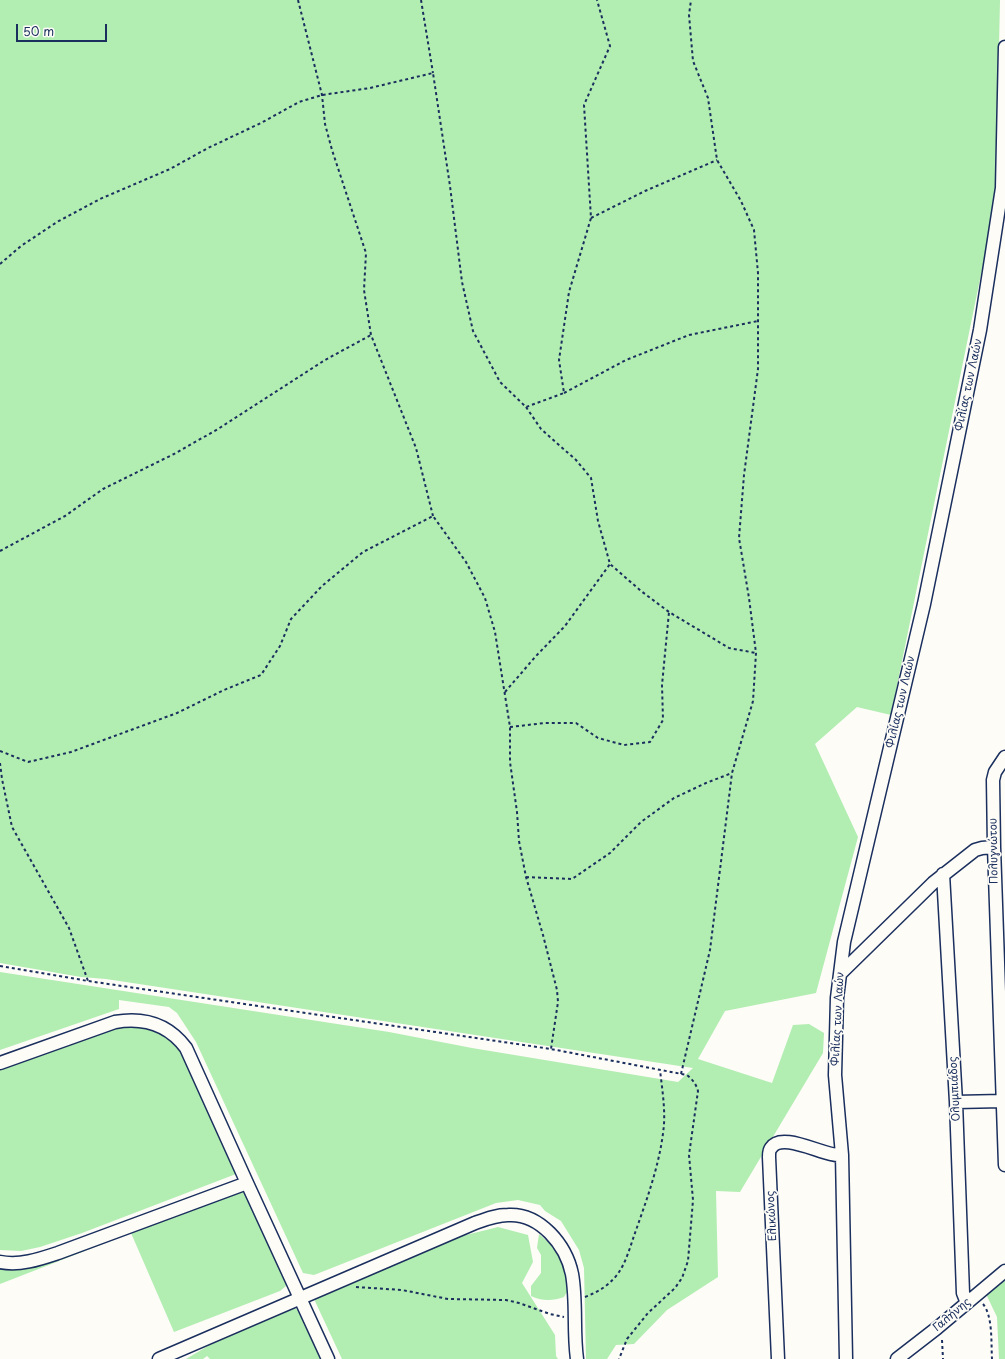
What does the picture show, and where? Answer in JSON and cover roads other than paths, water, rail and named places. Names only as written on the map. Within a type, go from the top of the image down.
[{"type":"street","name":"Φιλίας των Λαών","points":[[846,1359],[842,1155],[835,1075],[837,998],[844,942],[924,604],[980,330],[1002,188],[1005,47]]},
{"type":"street","name":"Πολυγνώτου","points":[[1005,757],[995,772],[993,780],[1005,1165]]},
{"type":"street","points":[[840,974],[943,874],[975,850],[994,847]]},
{"type":"street","name":"Ολυμπιάδος","points":[[943,874],[956,1102],[963,1293],[972,1299]]},
{"type":"street","points":[[0,1063],[115,1022],[142,1020],[155,1024],[179,1039],[186,1048],[328,1359]]},
{"type":"street","points":[[956,1102],[1002,1101]]},
{"type":"street","name":"Ελικώνος","points":[[778,1359],[769,1157],[770,1150],[772,1146],[777,1143],[794,1143],[832,1155],[842,1155]]},
{"type":"street","points":[[0,1262],[20,1263],[38,1260],[247,1183]]},
{"type":"street","points":[[159,1359],[475,1223],[492,1217],[509,1214],[524,1217],[538,1223],[550,1233],[567,1257],[572,1274],[577,1359]]},
{"type":"street","name":"Γαλήνης","points":[[897,1359],[937,1328],[1005,1271]]}]
